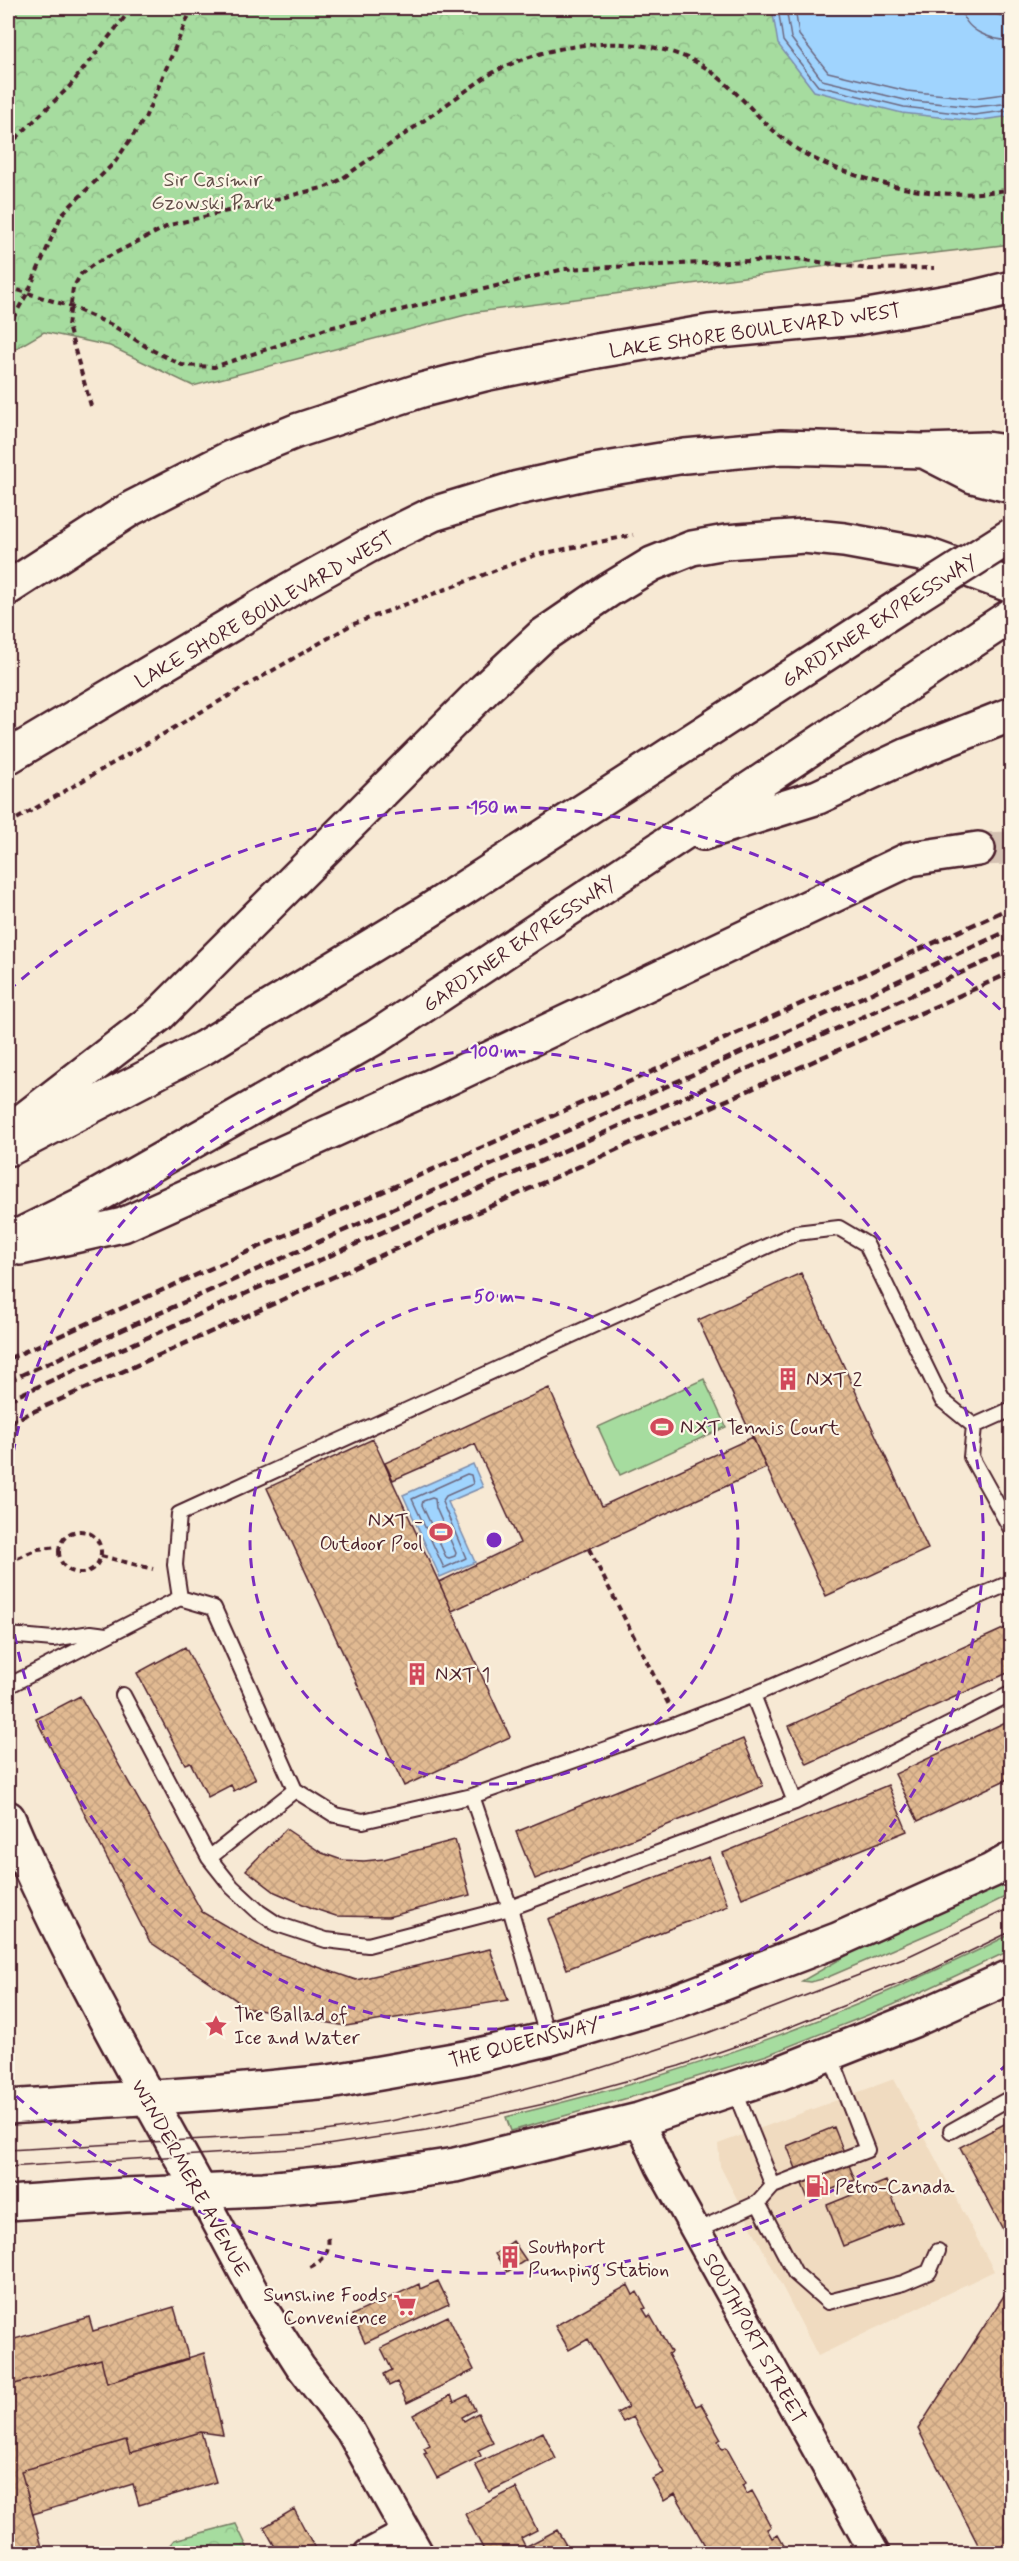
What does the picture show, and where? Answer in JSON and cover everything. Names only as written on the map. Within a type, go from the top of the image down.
[{"type":"main road","name":"LAKE SHORE BOULEVARD WEST","points":[[8,588],[132,508],[230,458],[359,409],[484,374],[709,332],[856,318],[971,298],[1011,288]]},
{"type":"main road","name":"LAKE SHORE BOULEVARD WEST","points":[[8,757],[294,587],[368,546],[433,514],[518,488],[594,471],[685,456],[782,447],[924,451],[986,449],[1011,453]]},
{"type":"main road","points":[[924,451],[973,476],[1011,486]]},
{"type":"main road","name":"GARDINER EXPRESSWAY","points":[[8,1150],[202,1048],[416,919],[1011,535]]},
{"type":"main road","points":[[8,1132],[159,1015],[484,689],[542,636],[652,564],[692,548],[726,542],[804,537],[844,540],[927,555],[1011,586]]},
{"type":"main road","name":"GARDINER EXPRESSWAY","points":[[8,1241],[83,1204],[376,1037],[1011,615]]},
{"type":"main road","points":[[667,844],[818,797],[908,755],[1011,714]]},
{"type":"main road","points":[[8,1251],[123,1225],[436,1084],[910,859],[978,849]]},
{"type":"main road","name":"WINDERMERE AVENUE","points":[[8,1818],[34,1880],[146,2096],[201,2193]]},
{"type":"main road","name":"THE QUEENSWAY","points":[[8,2107],[213,2093],[329,2082],[465,2058],[548,2039],[677,2001],[837,1940],[991,1871],[1011,1859]]},
{"type":"main road","points":[[8,2203],[125,2194],[201,2193],[341,2182],[455,2165],[639,2120],[733,2089],[830,2054],[914,2020],[1011,1976]]},
{"type":"street","name":"SOUTHPORT STREET","points":[[639,2120],[660,2166],[875,2553]]},
{"type":"street","name":"WINDERMERE AVENUE","points":[[201,2193],[261,2305],[300,2366],[350,2431],[413,2543]]},
{"type":"street","points":[[368,2553],[413,2543]]},
{"type":"lane","points":[[180,1598],[175,1565],[179,1514],[796,1233],[840,1228],[866,1244],[942,1400],[974,1426]]},
{"type":"lane","points":[[974,1426],[1011,1409]]},
{"type":"lane","points":[[974,1426],[971,1457],[1011,1531]]},
{"type":"lane","points":[[8,1686],[180,1598],[214,1608],[295,1790],[335,1815],[363,1821],[472,1796],[678,1724],[753,1695],[1011,1582]]},
{"type":"lane","points":[[8,1635],[52,1639],[91,1633],[105,1635]]},
{"type":"lane","points":[[123,1695],[209,1858],[232,1887],[259,1912],[277,1924],[326,1940],[368,1945],[510,1908],[795,1802],[1011,1693]]},
{"type":"lane","points":[[753,1695],[795,1802]]},
{"type":"lane","points":[[209,1858],[295,1790]]},
{"type":"lane","points":[[472,1796],[510,1908],[548,2039]]},
{"type":"lane","points":[[696,2231],[758,2203],[773,2186],[867,2150],[830,2054]]},
{"type":"lane","points":[[733,2089],[773,2186]]},
{"type":"lane","points":[[951,2131],[1011,2097]]},
{"type":"lane","points":[[758,2203],[795,2274],[828,2302],[903,2283],[929,2272],[938,2251]]},
{"type":"path","points":[[8,146],[69,87],[132,8]]},
{"type":"path","points":[[8,327],[28,292],[62,214],[103,176],[142,123],[192,8]]},
{"type":"path","points":[[91,406],[69,334],[69,306],[74,284],[81,274],[156,231],[184,220],[334,183],[349,175],[498,69],[535,56],[589,46],[644,45],[699,63],[723,81],[761,120],[790,145],[822,162],[883,184],[943,195],[981,195],[1011,189]]},
{"type":"path","points":[[8,287],[69,306],[112,325],[150,349],[182,365],[214,367],[329,328],[564,268],[798,258],[869,269],[939,268]]},
{"type":"path","points":[[8,824],[351,625],[536,555],[637,534]]},
{"type":"path","points":[[86,1531],[95,1536],[101,1545],[101,1556],[96,1566],[87,1572],[77,1573],[63,1563],[60,1547],[69,1534],[86,1531]]},
{"type":"path","points":[[8,1562],[38,1549],[60,1547]]},
{"type":"path","points":[[589,1549],[678,1724]]},
{"type":"path","points":[[101,1556],[152,1568],[180,1598]]},
{"type":"path","points":[[310,2267],[321,2261],[327,2254],[328,2234]]},
{"type":"shaded area","points":[[894,2079],[994,2271],[818,2356],[720,2166],[718,2144]]},
{"type":"green space","name":"Sir Casimir Gzowski Park","points":[[8,8],[1011,8],[1011,244],[477,312],[193,386],[110,346],[44,332],[8,353]]},
{"type":"green space","name":"NXT Tennis Court","points":[[704,1379],[726,1427],[620,1475],[598,1427]]},
{"type":"green space","points":[[1011,1872],[1011,1894],[940,1929],[826,1978],[811,1982],[802,1981],[858,1949]]},
{"type":"green space","points":[[1011,1934],[1011,1950],[893,2005],[767,2055],[649,2092],[511,2131],[506,2117],[652,2078],[744,2048],[880,1995]]},
{"type":"green space","points":[[236,2524],[248,2549],[244,2553],[163,2553],[174,2540]]},
{"type":"water","points":[[772,8],[976,8],[1011,19],[1011,116],[974,121],[902,113],[814,91],[778,44]]},
{"type":"water","name":"NXT - Outdoor Pool","points":[[473,1464],[483,1487],[448,1502],[475,1562],[440,1577],[403,1495]]},
{"type":"building","name":"NXT 2","points":[[801,1273],[928,1549],[826,1596],[698,1320]]},
{"type":"building","points":[[549,1388],[602,1506],[753,1437],[766,1468],[452,1611],[439,1582],[520,1543],[475,1444],[393,1480],[385,1463]]},
{"type":"building","name":"NXT 1","points":[[373,1439],[510,1737],[404,1786],[267,1488]]},
{"type":"building","points":[[1012,1446],[1012,1459],[1006,1448]]},
{"type":"building","points":[[1012,1625],[1012,1671],[807,1764],[789,1726]]},
{"type":"building","points":[[185,1647],[256,1779],[234,1791],[231,1785],[208,1797],[190,1762],[185,1764],[137,1673]]},
{"type":"building","points":[[80,1696],[202,1912],[265,1949],[356,1980],[490,1949],[508,2000],[346,2026],[248,2008],[150,1942],[36,1719]]},
{"type":"building","points":[[1012,1719],[1012,1777],[918,1821],[895,1774]]},
{"type":"building","points":[[743,1739],[763,1786],[535,1879],[516,1832]]},
{"type":"building","points":[[888,1785],[907,1831],[742,1898],[723,1853]]},
{"type":"building","points":[[286,1829],[322,1853],[342,1860],[384,1859],[455,1840],[470,1895],[388,1917],[336,1916],[312,1908],[275,1892],[246,1870]]},
{"type":"building","points":[[709,1857],[728,1906],[567,1969],[548,1919]]},
{"type":"building","points":[[1012,2120],[1012,2247],[960,2147]]},
{"type":"building","points":[[834,2127],[855,2180],[808,2199],[787,2146]]},
{"type":"building","points":[[886,2181],[902,2223],[843,2246],[827,2205]]},
{"type":"building","name":"Southport Pumping Station","points":[[513,2241],[526,2260],[507,2272],[495,2254]]},
{"type":"building","points":[[438,2281],[449,2304],[365,2343],[352,2315],[419,2284],[420,2289]]},
{"type":"building","points":[[1012,2283],[1012,2549],[1004,2554],[983,2554],[918,2429]]},
{"type":"building","points":[[628,2285],[633,2295],[637,2292],[646,2308],[643,2309],[648,2317],[650,2315],[671,2352],[668,2354],[696,2406],[701,2404],[721,2439],[718,2441],[722,2449],[726,2447],[746,2483],[742,2485],[747,2494],[752,2491],[771,2527],[767,2529],[772,2538],[778,2535],[787,2551],[782,2554],[710,2554],[675,2494],[664,2501],[652,2479],[664,2473],[633,2417],[623,2422],[617,2413],[628,2407],[588,2339],[569,2350],[555,2326]]},
{"type":"building","points":[[174,2307],[189,2359],[107,2383],[101,2359],[8,2386],[8,2341],[89,2317],[93,2331]]},
{"type":"building","points":[[448,2316],[474,2370],[407,2403],[397,2382],[389,2386],[384,2374],[392,2370],[381,2348]]},
{"type":"building","points":[[204,2353],[223,2435],[201,2432],[130,2453],[126,2440],[21,2471],[44,2554],[8,2554],[8,2386],[101,2359],[107,2383]]},
{"type":"building","points":[[451,2395],[454,2402],[468,2395],[475,2410],[462,2417],[464,2421],[478,2413],[493,2443],[478,2450],[481,2456],[437,2478],[424,2454],[427,2453],[424,2448],[430,2445],[413,2415]]},
{"type":"building","points":[[201,2432],[216,2482],[139,2505],[133,2484],[33,2514],[21,2471],[126,2440],[130,2453]]},
{"type":"building","points":[[543,2432],[556,2459],[489,2492],[475,2464]]},
{"type":"building","points":[[516,2488],[537,2530],[521,2538],[525,2546],[511,2554],[486,2554],[465,2514]]},
{"type":"building","points":[[294,2509],[318,2554],[279,2554],[264,2527]]},
{"type":"building","points":[[557,2530],[569,2550],[563,2554],[512,2554]]},
{"type":"tunnel","points":[[978,849],[1012,848]]},
{"type":"tram line","points":[[8,2150],[312,2133],[391,2121],[490,2098],[588,2072],[705,2034],[911,1955],[1012,1907]]},
{"type":"tram line","points":[[8,2167],[307,2148],[426,2130],[544,2104],[679,2066],[782,2030],[921,1975],[1012,1931]]},
{"type":"railway","points":[[8,1359],[689,1055],[1012,907]]},
{"type":"railway","points":[[8,1381],[1012,929]]},
{"type":"railway","points":[[8,1400],[1012,950]]},
{"type":"railway","points":[[8,1423],[1012,972]]},
{"type":"place","name":"NXT 2","points":[[788,1379]]},
{"type":"place","name":"NXT Tennis Court","points":[[662,1427]]},
{"type":"place","name":"NXT - Outdoor Pool","points":[[441,1532]]},
{"type":"place","name":"NXT 1","points":[[417,1674]]},
{"type":"place","name":"The Ballad of Ice and Water","points":[[216,2026]]},
{"type":"place","name":"Petro-Canada","points":[[817,2186]]},
{"type":"place","name":"Southport Pumping Station","points":[[510,2257]]},
{"type":"place","name":"Sunshine Foods Convenience","points":[[405,2305]]}]
